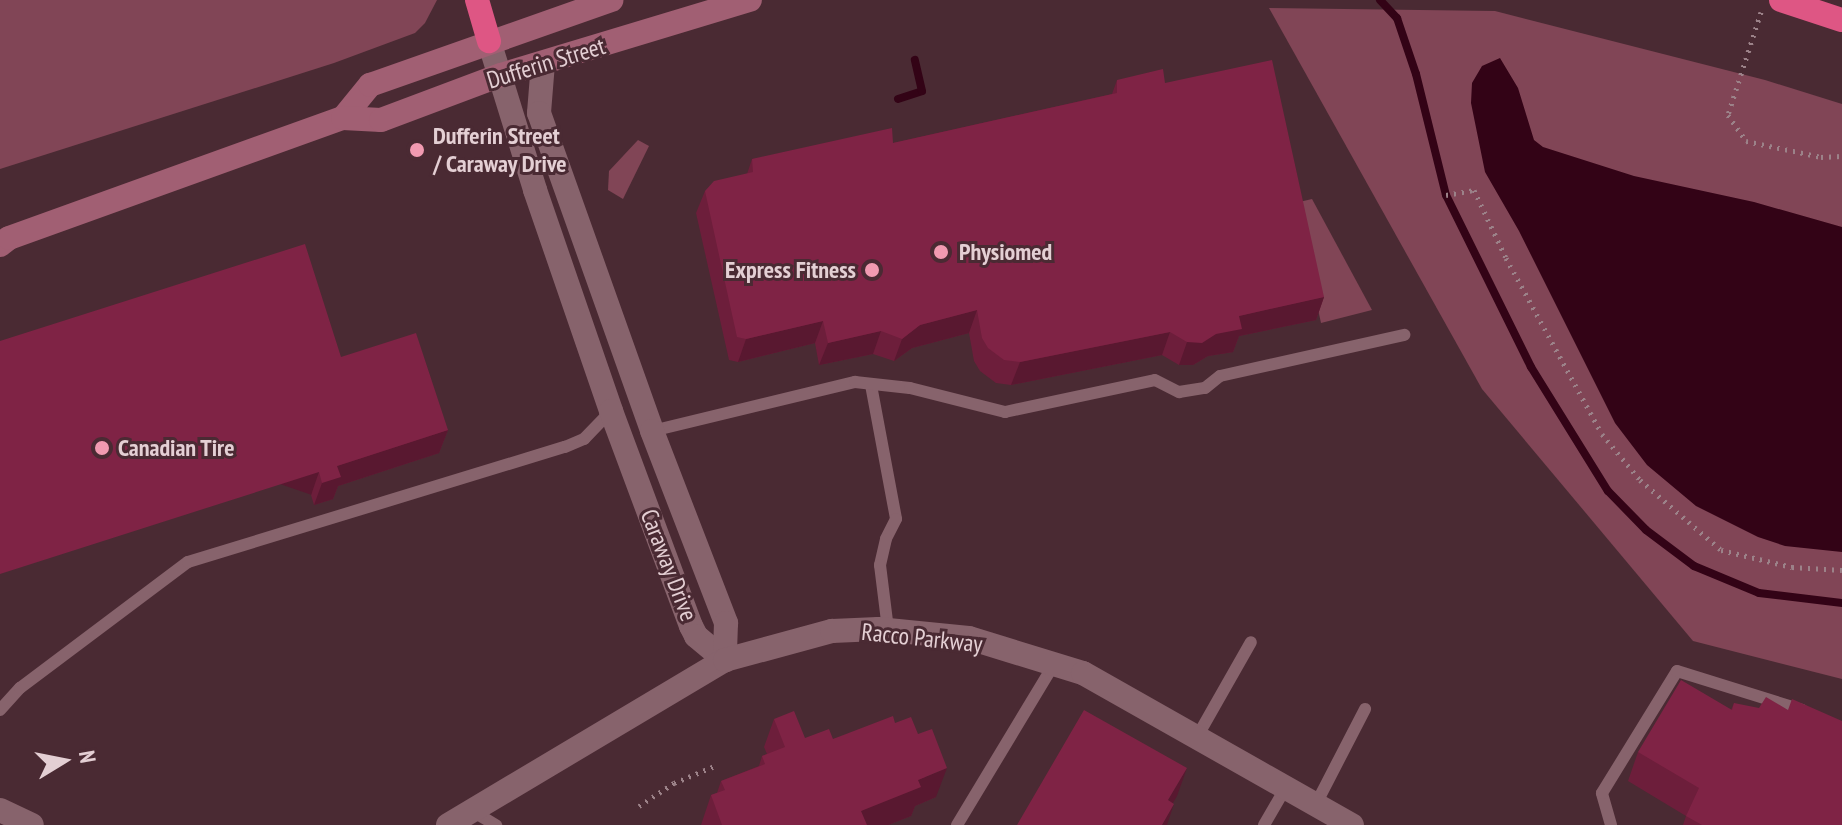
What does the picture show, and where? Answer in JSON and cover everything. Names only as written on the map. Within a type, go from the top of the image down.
[{"type":"highway","points":[[477,0],[489,41]]},
{"type":"highway","points":[[1781,0],[1842,20]]},
{"type":"main road","name":"Dufferin Street","points":[[343,118],[370,85],[611,0]]},
{"type":"main road","name":"Dufferin Street","points":[[3,240],[343,118],[381,120],[501,75],[750,0]]},
{"type":"street","name":"Caraway Drive","points":[[489,41],[535,190],[611,411],[696,636],[725,660]]},
{"type":"street","name":"Caraway Drive","points":[[543,63],[539,113],[652,431],[726,623],[725,660]]},
{"type":"street","name":"Racco Parkway","points":[[448,825],[725,660],[832,631],[888,629],[969,638],[1083,673],[1352,825]]},
{"type":"street","points":[[0,810],[32,825]]},
{"type":"lane","points":[[652,431],[855,382],[910,388],[1005,412],[1155,380],[1179,392],[1198,389],[1220,376],[1404,335]]},
{"type":"lane","points":[[871,385],[896,519],[886,539],[880,565],[888,629]]},
{"type":"lane","points":[[0,710],[20,688],[188,562],[565,447],[584,439],[611,411]]},
{"type":"lane","points":[[1197,737],[1251,642]]},
{"type":"lane","points":[[957,825],[1054,664]]},
{"type":"lane","points":[[1611,825],[1602,793],[1677,671],[1821,715]]},
{"type":"lane","points":[[1316,804],[1365,709]]},
{"type":"lane","points":[[1264,825],[1286,787]]},
{"type":"lane","points":[[474,812],[496,825]]},
{"type":"path","points":[[1765,0],[1728,115],[1746,141],[1821,157],[1842,156]]},
{"type":"path","points":[[1446,195],[1474,190],[1506,258],[1602,434],[1640,480],[1721,550],[1792,567],[1842,570]]},
{"type":"path","points":[[639,806],[674,783],[717,765]]},
{"type":"shaded area","points":[[0,0],[437,0],[425,23],[415,33],[334,63],[0,169]]},
{"type":"shaded area","points":[[1269,8],[1495,11],[1765,80],[1842,104],[1842,679],[1693,641],[1482,389]]},
{"type":"shaded area","points":[[1500,58],[1518,88],[1534,140],[1543,147],[1634,176],[1754,202],[1842,227],[1842,552],[1785,546],[1758,537],[1696,506],[1647,465],[1615,423],[1519,231],[1485,172],[1471,103],[1472,83],[1482,66]]},
{"type":"shaded area","points":[[638,140],[649,146],[623,199],[608,190],[609,171]]},
{"type":"shaded area","points":[[1312,199],[1372,310],[1321,323],[1295,203]]},
{"type":"building","points":[[1272,60],[1324,297],[1239,316],[1242,329],[1216,334],[1202,343],[1187,342],[1170,332],[1020,362],[1004,360],[988,348],[982,338],[977,310],[920,325],[902,339],[881,331],[828,343],[823,321],[746,339],[737,337],[705,191],[714,181],[753,172],[752,159],[892,128],[893,143],[1117,93],[1117,80],[1163,69],[1165,83]]},
{"type":"building","points":[[305,244],[341,357],[416,333],[448,430],[337,466],[341,477],[322,483],[319,472],[0,574],[0,341]]},
{"type":"building","points":[[1681,680],[1732,710],[1734,703],[1759,708],[1766,697],[1788,710],[1792,699],[1842,721],[1842,825],[1702,825],[1686,816],[1699,788],[1638,752]]},
{"type":"building","points":[[1084,710],[1187,768],[1168,800],[1174,804],[1162,825],[1017,825]]},
{"type":"building","points":[[794,711],[805,738],[829,729],[833,739],[893,716],[895,723],[911,717],[918,734],[932,729],[947,768],[918,780],[921,787],[861,811],[867,825],[722,825],[711,795],[725,790],[721,781],[765,764],[762,756],[785,747],[774,719]]},
{"type":"waterway","points":[[1380,0],[1397,18],[1416,74],[1446,195],[1531,367],[1608,491],[1646,530],[1694,566],[1759,593],[1842,603]]},
{"type":"waterway","points":[[898,99],[922,91],[915,60]]},
{"type":"place","name":"Dufferin Street / Caraway Drive","points":[[417,150]]},
{"type":"place","name":"Physiomed","points":[[941,252]]},
{"type":"place","name":"Express Fitness","points":[[872,270]]},
{"type":"place","name":"Canadian Tire","points":[[102,448]]}]
